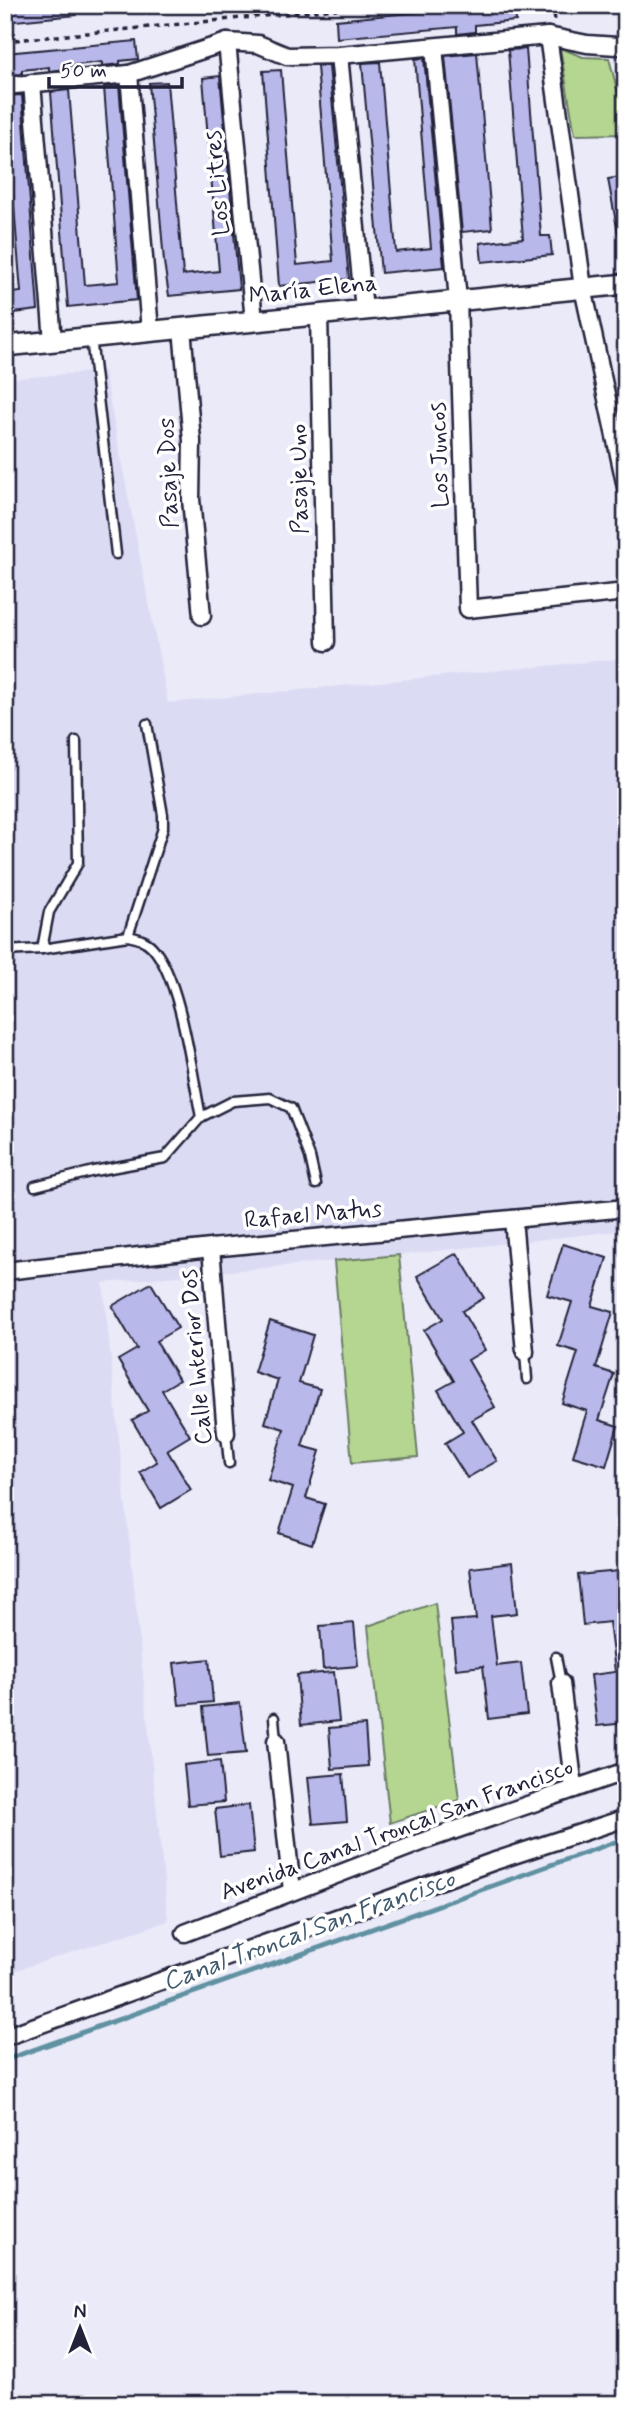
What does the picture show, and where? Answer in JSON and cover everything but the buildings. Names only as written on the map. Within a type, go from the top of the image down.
[{"type":"street","points":[[5,86],[129,74],[227,41],[258,44],[287,56],[339,55],[548,36],[587,44],[626,44]]},
{"type":"street","points":[[548,36],[583,288],[619,423],[625,482]]},
{"type":"street","name":"Los Litres","points":[[227,41],[254,321]]},
{"type":"street","name":"Los Juncos","points":[[434,47],[458,300],[468,609],[626,592]]},
{"type":"street","points":[[339,55],[363,310]]},
{"type":"street","points":[[129,74],[150,331]]},
{"type":"street","points":[[32,83],[53,341]]},
{"type":"street","name":"María Elena","points":[[5,346],[626,284]]},
{"type":"street","name":"Pasaje Uno","points":[[319,314],[326,642]]},
{"type":"street","name":"Pasaje Dos","points":[[182,328],[192,441],[191,499],[202,615]]},
{"type":"street","name":"Rafael Matus","points":[[5,1271],[626,1208]]},
{"type":"street","points":[[513,1219],[525,1352]]},
{"type":"street","name":"Calle Interior Dos","points":[[211,1248],[226,1433]]},
{"type":"street","points":[[561,1683],[574,1789]]},
{"type":"street","points":[[276,1741],[292,1891]]},
{"type":"street","name":"Avenida Canal Troncal San Francisco","points":[[185,1933],[292,1891],[626,1771]]},
{"type":"street","points":[[5,2037],[480,1866],[626,1818]]},
{"type":"lane","points":[[91,337],[116,554]]},
{"type":"lane","points":[[128,936],[163,828],[148,724]]},
{"type":"lane","points":[[43,949],[49,912],[78,863],[76,741]]},
{"type":"lane","points":[[5,951],[43,949],[128,936],[142,939],[151,945],[161,959],[182,1017],[201,1117]]},
{"type":"lane","points":[[35,1186],[94,1171],[165,1158],[201,1117],[233,1101],[270,1098],[291,1108],[310,1157],[316,1184]]},
{"type":"lane","points":[[525,1352],[527,1379]]},
{"type":"lane","name":"Calle Interior Dos","points":[[226,1433],[229,1463]]},
{"type":"lane","points":[[556,1657],[561,1683]]},
{"type":"lane","points":[[274,1718],[276,1741]]},
{"type":"path","points":[[5,41],[377,5]]},
{"type":"shaded area","points":[[104,371],[168,703],[626,658],[626,1230],[103,1283],[168,1921],[5,1974],[5,379]]},
{"type":"green space","points":[[560,48],[583,57],[609,58],[618,93],[626,110],[626,134],[575,135]]},
{"type":"green space","points":[[399,1255],[418,1457],[352,1463],[334,1261]]},
{"type":"green space","points":[[435,1603],[459,1800],[390,1823],[368,1626]]},
{"type":"waterway","name":"Canal Troncal San Francisco","points":[[5,2060],[626,1838]]}]
